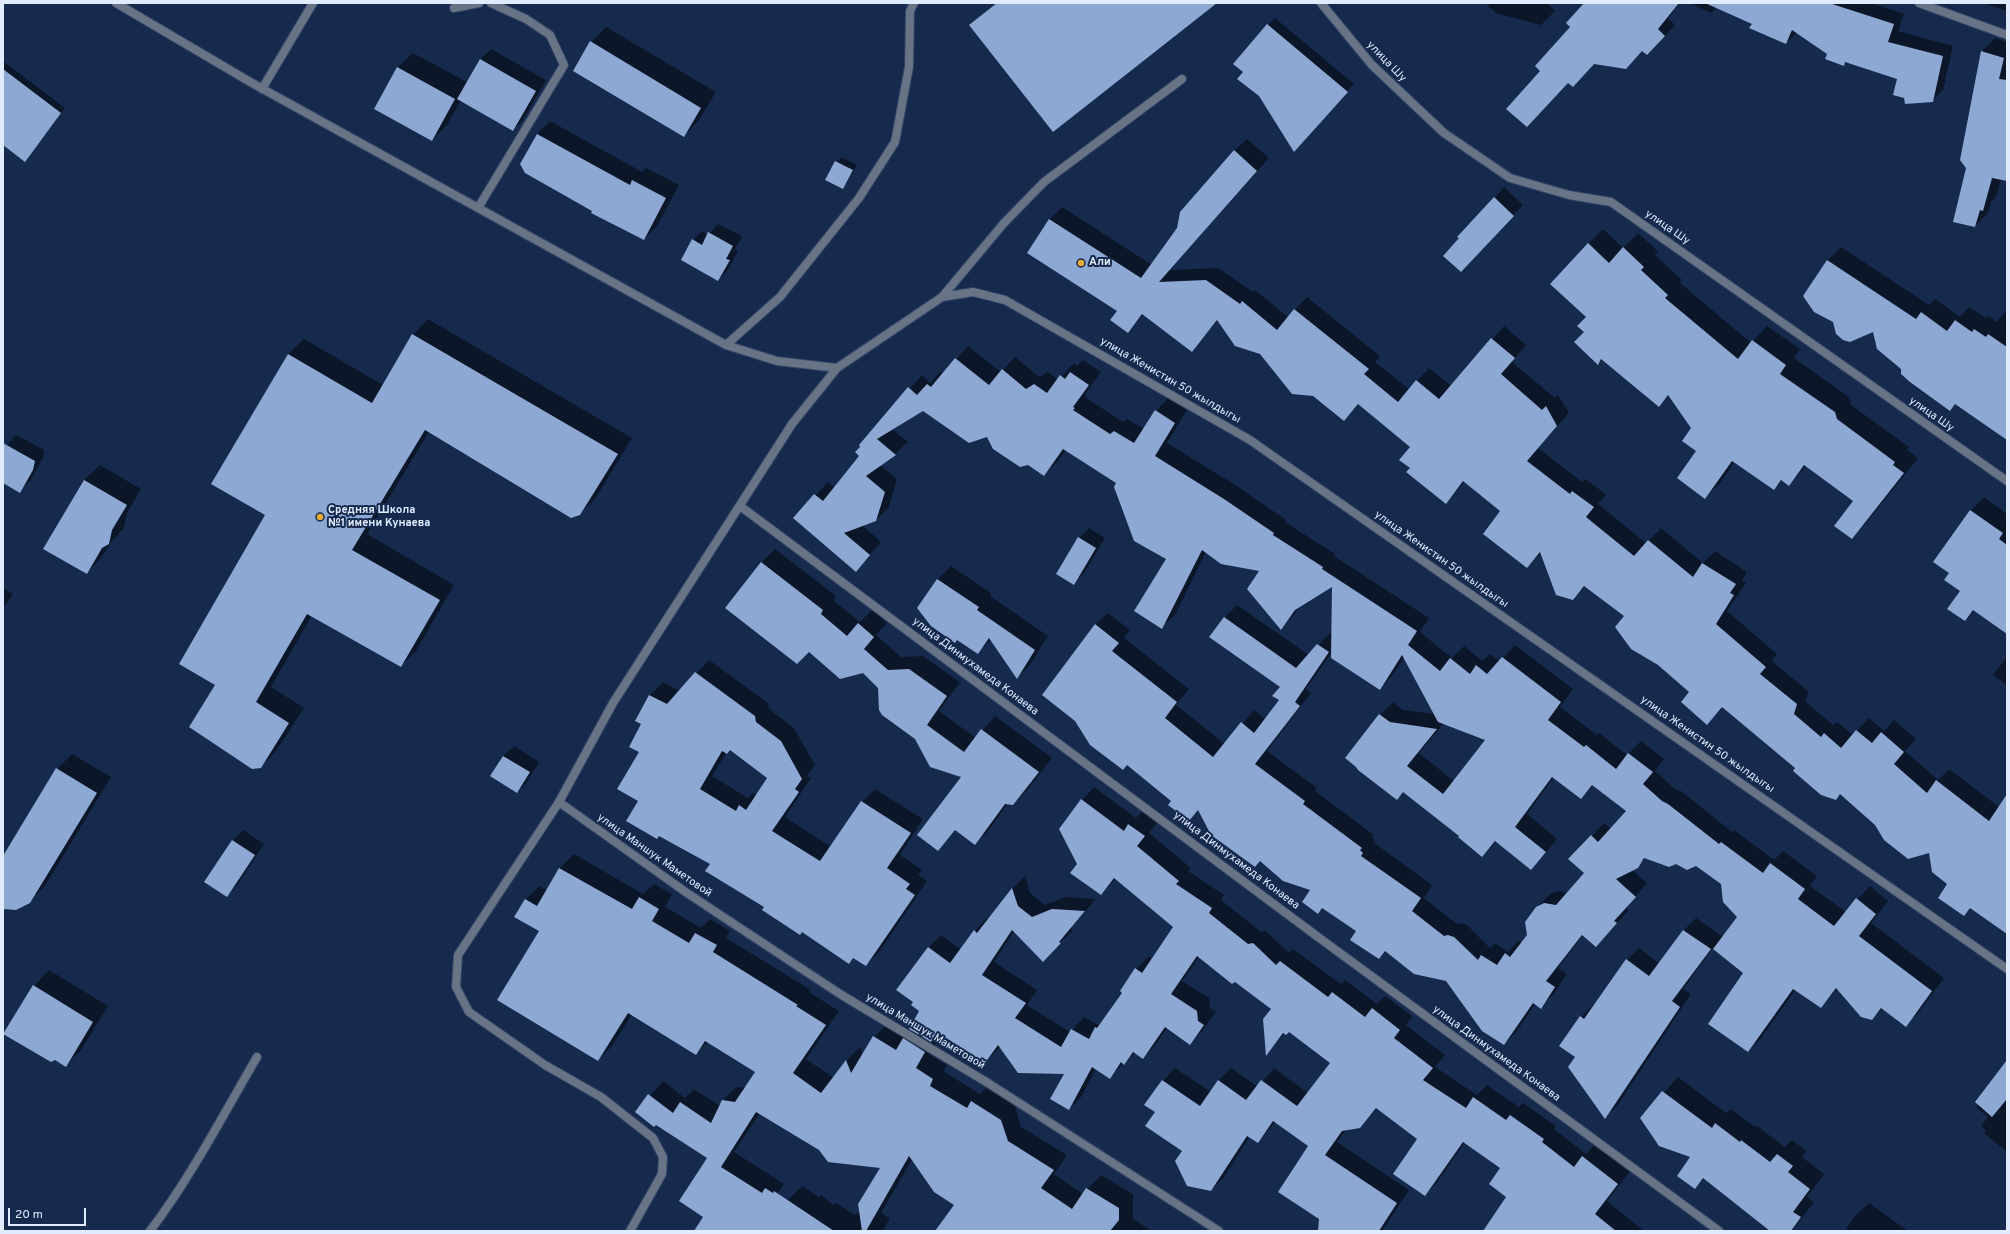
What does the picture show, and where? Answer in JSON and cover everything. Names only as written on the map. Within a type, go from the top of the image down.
[{"type":"street","points":[[116,3],[262,89],[726,345],[777,362],[837,368]]},
{"type":"street","points":[[262,89],[313,3]]},
{"type":"street","points":[[454,8],[479,3]]},
{"type":"street","points":[[478,208],[564,65],[550,35],[526,19],[491,3]]},
{"type":"street","points":[[726,345],[780,297],[859,198],[896,142],[909,67],[910,11],[914,3]]},
{"type":"street","name":"улица Шу","points":[[1321,3],[1372,65],[1444,133],[1510,178],[1568,195],[1611,202],[1793,332],[2007,481]]},
{"type":"street","points":[[1919,3],[2007,35]]},
{"type":"street","points":[[942,297],[1004,223],[1044,182],[1182,79]]},
{"type":"street","name":"улица Женистин 50 жылдыгы","points":[[559,802],[613,704],[792,424],[837,368],[942,297],[973,292],[1005,300],[1250,440],[2007,969]]},
{"type":"street","name":"улица Динмухамеда Конаева","points":[[740,506],[1318,937],[1719,1231]]},
{"type":"street","points":[[559,802],[458,956],[456,987],[469,1012],[544,1065],[601,1097],[653,1138],[663,1157],[662,1174],[630,1231]]},
{"type":"street","name":"улица Маншук Маметовой","points":[[559,802],[687,893],[840,994],[994,1087],[1219,1231]]},
{"type":"street","points":[[150,1231],[164,1213],[187,1176],[257,1057]]},
{"type":"building","points":[[997,3],[1217,3],[1053,132],[969,25]]},
{"type":"building","points":[[1584,3],[1679,3],[1658,29],[1665,36],[1647,55],[1642,51],[1626,69],[1594,64],[1573,87],[1568,83],[1527,127],[1506,109],[1540,71],[1535,66],[1570,27],[1566,23]]},
{"type":"building","points":[[1705,3],[1829,3],[1894,24],[1888,42],[1943,56],[1933,102],[1905,104],[1904,98],[1893,95],[1897,79],[1845,62],[1844,66],[1825,59],[1827,54],[1792,30],[1786,44],[1749,28],[1752,24]]},
{"type":"building","points":[[1267,24],[1348,92],[1294,152],[1259,96],[1237,79],[1243,72],[1233,64]]},
{"type":"building","points":[[590,41],[701,108],[684,137],[573,71]]},
{"type":"building","points":[[1981,51],[2004,58],[1999,79],[2007,80],[2007,181],[1992,178],[1983,211],[1980,210],[1975,227],[1953,222],[1966,168],[1960,160]]},
{"type":"building","points":[[480,59],[536,91],[513,131],[457,99]]},
{"type":"building","points":[[397,67],[455,99],[432,141],[374,109]]},
{"type":"building","points":[[3,69],[61,113],[25,162],[3,145]]},
{"type":"building","points":[[537,134],[630,185],[632,180],[666,198],[644,240],[591,213],[592,211],[525,173],[520,164]]},
{"type":"building","points":[[1234,150],[1257,171],[1159,282],[1206,280],[1240,304],[1242,301],[1277,330],[1294,309],[1369,369],[1364,374],[1398,402],[1416,380],[1439,399],[1491,338],[1515,358],[1501,374],[1542,410],[1546,406],[1557,426],[1527,461],[1570,494],[1572,491],[1594,507],[1586,517],[1634,556],[1648,540],[1693,577],[1702,563],[1736,584],[1730,593],[1734,595],[1716,624],[1766,667],[1760,674],[1797,704],[1794,714],[1821,737],[1824,733],[1841,748],[1856,730],[1872,743],[1881,732],[1904,752],[1894,764],[1927,793],[1936,780],[1989,821],[2007,794],[2007,934],[1970,908],[1964,916],[1938,898],[1947,884],[1932,872],[1929,853],[1908,859],[1884,840],[1875,825],[1840,794],[1836,800],[1821,795],[1793,771],[1795,768],[1722,707],[1707,725],[1681,702],[1689,692],[1658,665],[1631,649],[1615,627],[1624,616],[1584,586],[1573,600],[1556,595],[1540,552],[1527,568],[1483,534],[1500,511],[1463,481],[1446,504],[1406,472],[1410,468],[1399,460],[1410,447],[1358,404],[1344,421],[1313,396],[1292,394],[1260,354],[1235,346],[1217,320],[1192,352],[1142,314],[1128,333],[1110,320],[1117,311],[1027,253],[1049,219],[1141,278],[1177,228],[1180,212]]},
{"type":"building","points":[[835,161],[853,170],[843,189],[825,180]]},
{"type":"building","points":[[1494,197],[1514,216],[1461,272],[1443,256],[1459,238],[1457,237]]},
{"type":"building","points":[[708,232],[733,246],[726,259],[730,260],[718,281],[681,260],[692,239],[702,245]]},
{"type":"building","points":[[1588,243],[1609,263],[1623,247],[1644,267],[1641,270],[1668,295],[1665,298],[1738,359],[1752,340],[1786,365],[1780,374],[1835,412],[1837,419],[1895,462],[1893,465],[1904,473],[1852,539],[1834,526],[1853,501],[1804,465],[1789,486],[1781,480],[1774,490],[1732,461],[1705,499],[1677,478],[1696,451],[1682,441],[1691,428],[1668,395],[1659,407],[1601,359],[1598,365],[1574,342],[1584,332],[1577,326],[1586,317],[1550,284]]},
{"type":"building","points":[[1827,260],[1916,319],[1921,312],[1947,331],[1955,320],[1972,332],[1974,329],[1986,337],[1988,334],[2007,347],[2007,440],[1955,404],[1950,411],[1910,382],[1901,374],[1901,369],[1877,349],[1873,332],[1850,342],[1843,340],[1836,334],[1833,322],[1814,312],[1803,296]]},
{"type":"building","name":"Средняя Школа №1 имени Кунаева","points":[[412,334],[618,454],[580,515],[571,518],[425,430],[352,550],[440,600],[401,667],[307,614],[256,702],[289,723],[261,768],[252,769],[189,727],[215,685],[179,664],[265,515],[211,484],[288,354],[372,403]]},
{"type":"building","points":[[955,358],[989,385],[1002,369],[1026,389],[1034,384],[1047,393],[1060,375],[1065,379],[1070,372],[1089,385],[1073,407],[1075,408],[1073,410],[1110,434],[1114,431],[1134,443],[1155,410],[1175,423],[1155,456],[1224,499],[1274,533],[1273,535],[1323,567],[1322,569],[1417,631],[1408,645],[1440,671],[1450,658],[1470,674],[1476,665],[1487,674],[1502,657],[1561,702],[1548,720],[1584,747],[1586,745],[1616,769],[1628,753],[1653,772],[1643,784],[1662,801],[1668,804],[1719,844],[1721,842],[1763,873],[1770,863],[1805,889],[1798,899],[1834,926],[1856,898],[1876,914],[1859,936],[1932,991],[1906,1027],[1881,1008],[1872,1020],[1861,1017],[1836,988],[1821,1008],[1793,989],[1748,1052],[1708,1024],[1743,973],[1713,949],[1737,917],[1723,902],[1721,884],[1696,866],[1687,870],[1676,864],[1669,867],[1644,858],[1638,868],[1616,879],[1636,897],[1614,921],[1617,923],[1596,947],[1582,935],[1546,981],[1555,987],[1541,1009],[1533,1003],[1504,1045],[1482,1031],[1446,981],[1414,974],[1385,951],[1379,959],[1350,940],[1356,931],[1322,908],[1318,914],[1302,902],[1310,890],[1283,881],[1260,861],[1255,867],[1211,835],[1198,810],[1189,821],[1168,805],[1171,801],[1127,765],[1123,770],[1090,745],[1075,721],[1042,695],[1095,624],[1119,643],[1112,651],[1177,702],[1165,718],[1213,757],[1241,722],[1254,733],[1279,700],[1272,696],[1280,687],[1209,637],[1224,617],[1296,668],[1317,644],[1329,652],[1295,702],[1300,706],[1255,764],[1305,801],[1303,804],[1362,848],[1360,850],[1363,853],[1361,856],[1421,898],[1412,911],[1444,936],[1448,935],[1454,937],[1478,960],[1481,955],[1497,965],[1505,953],[1510,957],[1527,935],[1525,922],[1536,907],[1544,903],[1556,905],[1584,873],[1568,859],[1591,835],[1598,842],[1626,811],[1592,785],[1581,799],[1552,777],[1515,827],[1546,852],[1531,870],[1495,841],[1482,857],[1458,837],[1459,836],[1403,792],[1397,800],[1345,758],[1379,714],[1390,722],[1437,729],[1407,766],[1443,794],[1485,740],[1438,722],[1402,655],[1380,690],[1331,658],[1332,587],[1295,610],[1281,630],[1247,589],[1259,571],[1221,564],[1202,550],[1162,629],[1134,611],[1166,559],[1134,541],[1114,487],[1116,483],[1063,449],[1044,476],[1028,465],[1020,467],[993,449],[987,437],[969,443],[923,411],[877,439],[896,455],[866,476],[885,492],[876,521],[844,533],[870,555],[856,572],[793,518],[814,494],[823,501],[859,456],[855,452],[860,447],[859,445],[908,387],[917,395],[927,384],[931,387]]},
{"type":"building","points":[[3,443],[35,461],[33,470],[20,493],[3,483]]},
{"type":"building","points":[[84,480],[127,505],[112,530],[109,544],[102,548],[87,574],[43,549]]},
{"type":"building","points":[[1970,510],[2003,533],[1999,539],[2007,545],[2007,634],[1973,610],[1965,621],[1947,609],[1960,591],[1944,580],[1949,573],[1933,562]]},
{"type":"building","points":[[1078,537],[1096,548],[1074,585],[1056,574]]},
{"type":"building","points":[[761,562],[823,610],[821,614],[847,636],[858,623],[874,637],[864,649],[888,670],[909,669],[947,696],[927,725],[964,752],[981,729],[1039,772],[1013,805],[1005,804],[975,845],[955,830],[938,851],[917,835],[961,777],[930,767],[915,739],[882,715],[879,710],[878,688],[863,673],[840,679],[809,652],[797,664],[725,608]]},
{"type":"building","points":[[937,579],[979,607],[977,610],[1035,650],[1017,679],[989,638],[978,654],[957,640],[955,643],[931,626],[917,608]]},
{"type":"building","points":[[695,672],[755,716],[756,722],[781,741],[802,779],[795,789],[799,792],[772,831],[820,861],[861,801],[911,833],[887,868],[910,884],[906,889],[915,895],[866,966],[853,958],[849,964],[802,932],[800,935],[762,910],[764,907],[705,871],[710,864],[659,836],[657,839],[626,821],[638,801],[617,789],[639,752],[629,747],[641,724],[635,721],[649,695],[667,704]],"holes":[[[730,750],[767,778],[746,810],[739,805],[736,811],[700,789],[722,751],[727,754]]]},
{"type":"building","points":[[503,756],[530,772],[517,793],[490,776]]},
{"type":"building","points":[[56,768],[97,793],[30,903],[16,910],[3,909],[3,856]]},
{"type":"building","points":[[1081,799],[1124,831],[1128,824],[1145,836],[1137,846],[1179,881],[1176,884],[1212,908],[1209,913],[1248,944],[1253,943],[1276,965],[1280,961],[1328,997],[1332,992],[1365,1017],[1372,1008],[1400,1030],[1394,1038],[1433,1068],[1423,1080],[1466,1108],[1473,1097],[1506,1120],[1510,1115],[1544,1139],[1542,1142],[1574,1167],[1582,1156],[1618,1184],[1595,1214],[1616,1231],[1483,1231],[1506,1197],[1489,1184],[1500,1168],[1463,1142],[1425,1196],[1393,1174],[1417,1139],[1376,1108],[1360,1128],[1342,1131],[1325,1155],[1397,1203],[1379,1231],[1318,1231],[1319,1219],[1278,1192],[1308,1146],[1273,1121],[1258,1143],[1247,1136],[1211,1191],[1187,1186],[1175,1161],[1182,1151],[1145,1126],[1155,1112],[1144,1105],[1162,1080],[1200,1106],[1218,1080],[1246,1100],[1261,1080],[1297,1106],[1330,1063],[1289,1032],[1286,1035],[1283,1033],[1266,1056],[1263,1019],[1271,1009],[1235,982],[1232,984],[1197,956],[1171,994],[1197,1011],[1198,1021],[1204,1025],[1190,1045],[1165,1027],[1143,1059],[1133,1052],[1124,1065],[1121,1062],[1110,1079],[1092,1067],[1069,1110],[1050,1099],[1064,1074],[1018,1073],[998,1045],[985,1063],[937,1032],[931,1042],[909,1029],[919,1011],[911,1005],[913,1002],[896,990],[928,947],[950,963],[974,930],[977,933],[1012,888],[1018,906],[1032,917],[1052,909],[1085,911],[1059,942],[1061,943],[1043,962],[1012,930],[982,975],[1026,1003],[1015,1018],[1061,1047],[1071,1029],[1089,1039],[1095,1027],[1097,1028],[1122,993],[1120,991],[1135,968],[1142,973],[1173,927],[1114,878],[1101,895],[1070,873],[1077,864],[1059,829]]},
{"type":"building","points":[[232,840],[255,855],[227,897],[204,882]]},
{"type":"building","points":[[559,868],[632,909],[639,897],[659,909],[652,921],[689,943],[695,933],[717,945],[713,952],[798,1005],[796,1006],[826,1025],[793,1073],[821,1093],[846,1060],[851,1073],[873,1036],[896,1050],[903,1038],[925,1052],[916,1068],[933,1079],[930,1086],[967,1108],[971,1101],[1001,1120],[1008,1141],[1054,1170],[1041,1188],[1072,1209],[1086,1188],[1119,1208],[1119,1220],[1110,1231],[935,1231],[954,1205],[934,1192],[909,1156],[866,1231],[862,1231],[858,1204],[880,1168],[828,1162],[819,1150],[756,1112],[721,1167],[762,1193],[765,1188],[773,1193],[774,1191],[834,1231],[694,1231],[703,1217],[679,1201],[707,1158],[656,1125],[654,1127],[635,1112],[648,1094],[673,1113],[680,1102],[711,1123],[722,1100],[735,1102],[755,1072],[705,1041],[696,1055],[628,1013],[598,1061],[497,1000],[539,931],[514,917],[525,899],[537,906]]},
{"type":"building","points":[[1683,930],[1711,949],[1672,1001],[1680,1007],[1605,1119],[1568,1067],[1575,1057],[1559,1046],[1580,1016],[1584,1019],[1626,959],[1649,976]]},
{"type":"building","points":[[33,985],[93,1022],[66,1067],[55,1060],[51,1062],[3,1034]]},
{"type":"building","points":[[2007,1060],[2007,1099],[1992,1117],[1975,1102]]},
{"type":"building","points":[[1662,1091],[1712,1128],[1715,1123],[1770,1162],[1777,1154],[1793,1166],[1788,1172],[1810,1189],[1793,1212],[1801,1217],[1791,1231],[1770,1231],[1703,1178],[1695,1189],[1677,1176],[1690,1157],[1659,1146],[1640,1118]]},
{"type":"place","name":"Али","points":[[1081,263]]},
{"type":"place","name":"Средняя Школа №1 имени Кунаева","points":[[320,517]]}]
